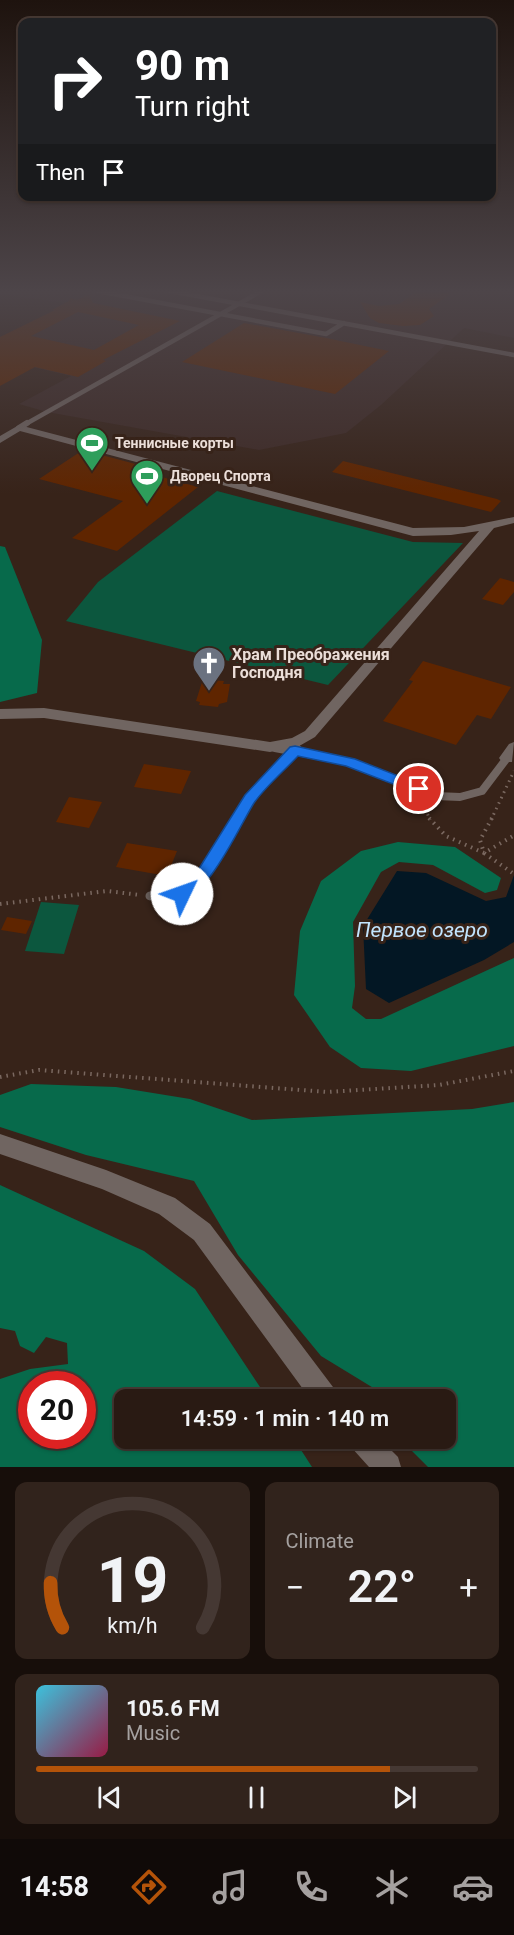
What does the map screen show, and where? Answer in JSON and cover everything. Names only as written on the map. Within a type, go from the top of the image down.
[{"type":"street","points":[[0,440],[19,428],[413,532],[437,533],[489,527],[514,520]]},
{"type":"street","points":[[0,714],[44,713],[270,747],[296,742],[310,734],[489,527]]},
{"type":"street","points":[[0,1144],[106,1180],[167,1206],[202,1232],[319,1389]]},
{"type":"street","points":[[371,1449],[388,1467]]},
{"type":"lane","points":[[19,428],[144,357]]},
{"type":"lane","points":[[150,896],[182,894],[201,879],[250,798],[310,734]]},
{"type":"lane","points":[[270,747],[350,762],[436,796],[460,797],[482,790],[512,759]]},
{"type":"path","points":[[484,853],[480,840],[502,801],[512,759]]},
{"type":"path","points":[[419,789],[426,817],[437,832],[484,853],[512,873]]},
{"type":"path","points":[[484,853],[513,836]]},
{"type":"path","points":[[0,904],[107,891],[150,896]]},
{"type":"path","points":[[0,1077],[39,1070],[327,1092],[440,1085],[514,1071]]},
{"type":"shaded area","points":[[432,357],[381,405],[346,433],[259,450],[47,412],[19,404],[71,376],[0,359]]},
{"type":"green space","points":[[217,491],[413,542],[463,543],[328,685],[66,621],[98,582]]},
{"type":"green space","points":[[0,546],[5,547],[42,640],[37,693],[0,702]]},
{"type":"green space","points":[[398,842],[455,847],[501,878],[497,890],[485,893],[433,865],[399,862],[381,872],[353,922],[355,986],[352,1008],[366,1019],[381,1019],[514,958],[514,1046],[411,1071],[361,1068],[330,1047],[294,995],[300,931],[321,881],[361,851]]},
{"type":"green space","points":[[41,902],[79,905],[64,954],[25,951]]},
{"type":"green space","points":[[31,1084],[116,1087],[190,1099],[252,1120],[472,1109],[514,1102],[514,1467],[428,1467],[410,1449],[456,1449],[456,1389],[375,1389],[321,1356],[238,1255],[194,1181],[86,1155],[0,1127],[0,1095]]},
{"type":"green space","points":[[0,1185],[144,1251],[195,1289],[261,1389],[114,1389],[114,1449],[300,1449],[312,1467],[0,1467],[0,1379],[18,1373],[18,1449],[96,1449],[96,1371],[24,1371],[68,1364],[67,1343],[46,1337],[34,1353],[20,1346],[15,1331],[0,1328]]},
{"type":"water","name":"Первое озеро","points":[[397,871],[426,873],[486,901],[506,897],[514,875],[514,942],[484,960],[389,1003],[366,989],[363,926]]},
{"type":"building","points":[[0,357],[108,357],[103,360],[106,361],[78,377],[35,367],[0,386]]},
{"type":"building","points":[[189,357],[381,357],[335,394],[182,362]]},
{"type":"building","points":[[83,450],[143,466],[137,470],[198,487],[117,551],[72,538],[123,501],[39,479]]},
{"type":"building","points":[[343,461],[501,501],[491,512],[332,472]]},
{"type":"building","points":[[500,578],[514,582],[514,592],[503,605],[482,599]]},
{"type":"building","points":[[423,661],[511,687],[491,719],[477,715],[456,745],[383,721],[413,681],[409,680]]},
{"type":"building","name":"Храм Преображения Господня","points":[[211,680],[230,684],[227,702],[219,704],[218,707],[199,705],[200,702],[196,701],[202,682]]},
{"type":"building","points":[[144,764],[191,771],[181,794],[134,787]]},
{"type":"building","points":[[69,797],[102,802],[89,828],[56,822]]},
{"type":"building","points":[[127,843],[177,851],[167,876],[116,867]]},
{"type":"building","points":[[7,917],[32,921],[26,934],[1,930]]},
{"type":"place","name":"Теннисные корты","points":[[92,472]]},
{"type":"place","name":"Дворец Спорта","points":[[147,505]]},
{"type":"place","name":"Храм Преображения Господня","points":[[209,692]]},
{"type":"route","points":[[182,894],[201,879],[250,798],[295,751],[350,762],[419,789]]}]
